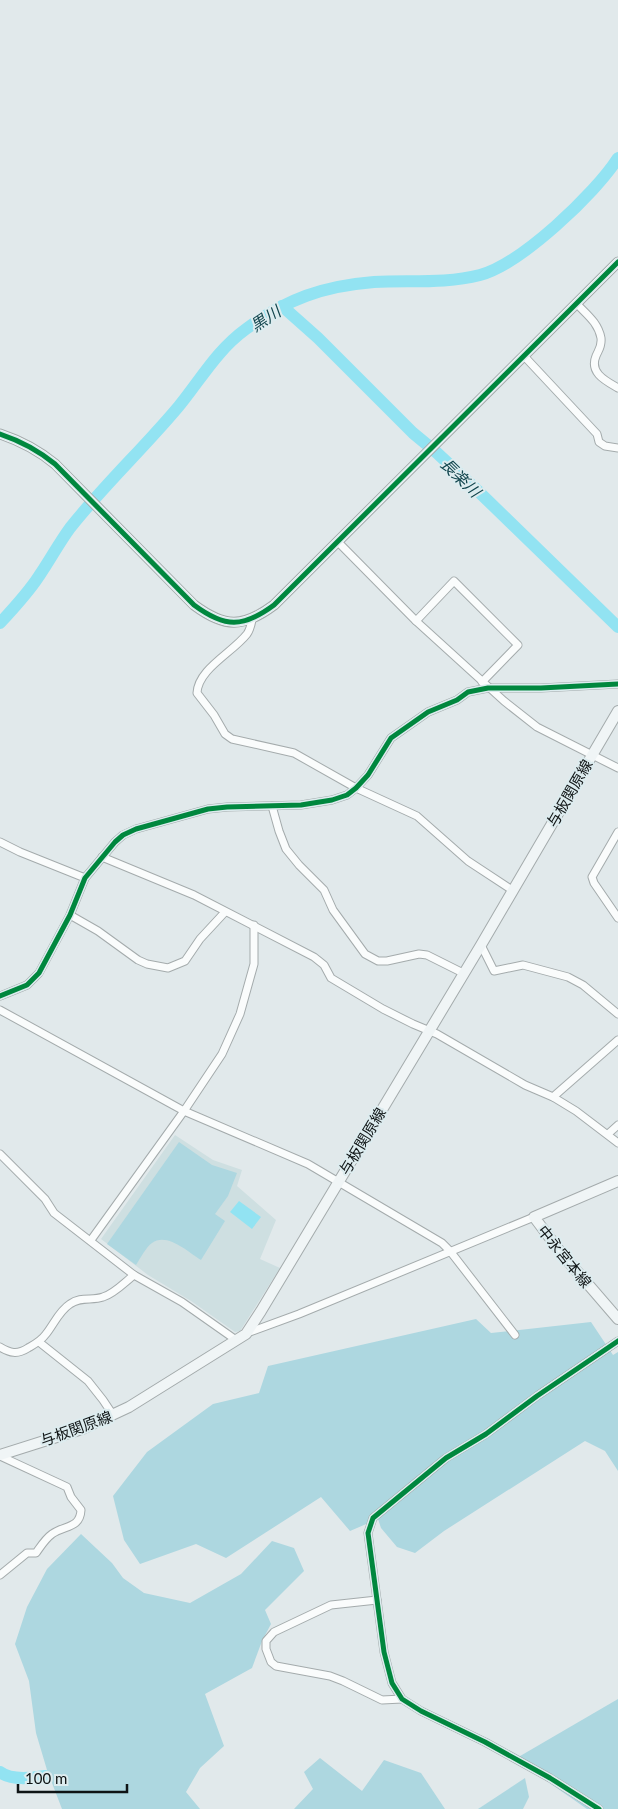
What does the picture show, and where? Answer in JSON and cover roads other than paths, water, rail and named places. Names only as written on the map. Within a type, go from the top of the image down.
[{"type":"main road","name":"与板関原線","points":[[0,1456],[82,1428],[113,1415],[246,1334],[481,945],[618,711]]},
{"type":"main road","name":"中永宮本線","points":[[618,1181],[534,1217],[562,1254],[618,1320]]},
{"type":"street","points":[[0,434],[31,446],[55,464],[188,599],[202,610],[226,621],[243,622],[252,620],[274,605],[618,262]]},
{"type":"street","points":[[576,304],[594,320],[600,335],[601,347],[595,358],[599,375],[618,388]]},
{"type":"street","points":[[524,356],[597,434],[599,442],[605,446],[618,448]]},
{"type":"street","points":[[338,542],[416,621],[488,688],[537,727],[618,768]]},
{"type":"street","points":[[416,621],[454,581],[518,645],[482,682]]},
{"type":"street","points":[[252,620],[247,634],[198,682],[197,693],[214,715],[225,734],[232,739],[294,753],[356,788],[417,816],[468,861],[512,890]]},
{"type":"street","points":[[0,996],[27,985],[35,978],[70,915],[85,878],[115,842],[136,829],[208,809],[301,805],[332,800],[347,795],[368,774],[391,738],[428,712],[457,700],[468,692],[488,688],[541,688],[618,684]]},
{"type":"street","points":[[272,806],[286,848],[299,865],[324,890],[333,910],[365,954],[378,961],[387,961],[419,954],[427,955],[463,973]]},
{"type":"street","points":[[618,832],[592,877],[594,883],[618,918]]},
{"type":"street","points":[[0,842],[85,878]]},
{"type":"street","points":[[102,857],[194,895],[314,957],[324,965],[331,978],[524,1085],[553,1097],[608,1134],[618,1143]]},
{"type":"street","points":[[70,915],[98,931],[138,960],[147,964],[168,968],[185,961],[200,940],[225,912]]},
{"type":"street","points":[[91,1240],[184,1111],[222,1054],[240,1014],[254,964],[254,926]]},
{"type":"street","points":[[481,945],[494,971],[523,965],[568,977],[583,985],[618,1014]]},
{"type":"street","points":[[0,1010],[184,1111],[308,1164],[442,1243],[515,1335]]},
{"type":"street","points":[[553,1097],[618,1040]]},
{"type":"street","points":[[608,1134],[618,1125]]},
{"type":"street","points":[[0,1154],[46,1199],[54,1213],[134,1274],[182,1302],[236,1340]]},
{"type":"street","points":[[246,1334],[534,1217]]},
{"type":"street","points":[[0,1347],[7,1352],[22,1352],[39,1342],[47,1334],[64,1308],[70,1303],[83,1298],[102,1298],[107,1296],[134,1274]]},
{"type":"street","points":[[599,1809],[550,1778],[485,1742],[421,1711],[402,1699],[392,1683],[388,1668],[368,1533],[373,1518],[446,1458],[486,1434],[618,1340]]},
{"type":"street","points":[[39,1342],[88,1382],[113,1415]]},
{"type":"street","points":[[0,1456],[67,1487],[71,1498],[81,1510],[80,1519],[76,1524],[58,1529],[46,1538],[36,1553],[28,1553],[0,1575]]},
{"type":"street","points":[[377,1600],[331,1605],[269,1635],[266,1641],[266,1649],[271,1662],[276,1666],[343,1680],[382,1700],[402,1699]]},
{"type":"water","points":[[239,1201],[261,1217],[252,1229],[230,1212]]},
{"type":"waterway","name":"黒川","points":[[0,623],[30,588],[83,512],[166,422],[226,346],[246,329],[291,302],[338,287],[374,282],[454,280],[480,275],[497,268],[536,243],[556,226],[592,190],[618,158]]},
{"type":"waterway","name":"黒川","points":[[612,167],[618,164]]},
{"type":"waterway","name":"長楽川","points":[[282,306],[318,338],[413,433],[479,492],[618,627]]},
{"type":"waterway","points":[[0,1772],[16,1778],[45,1776]]}]
